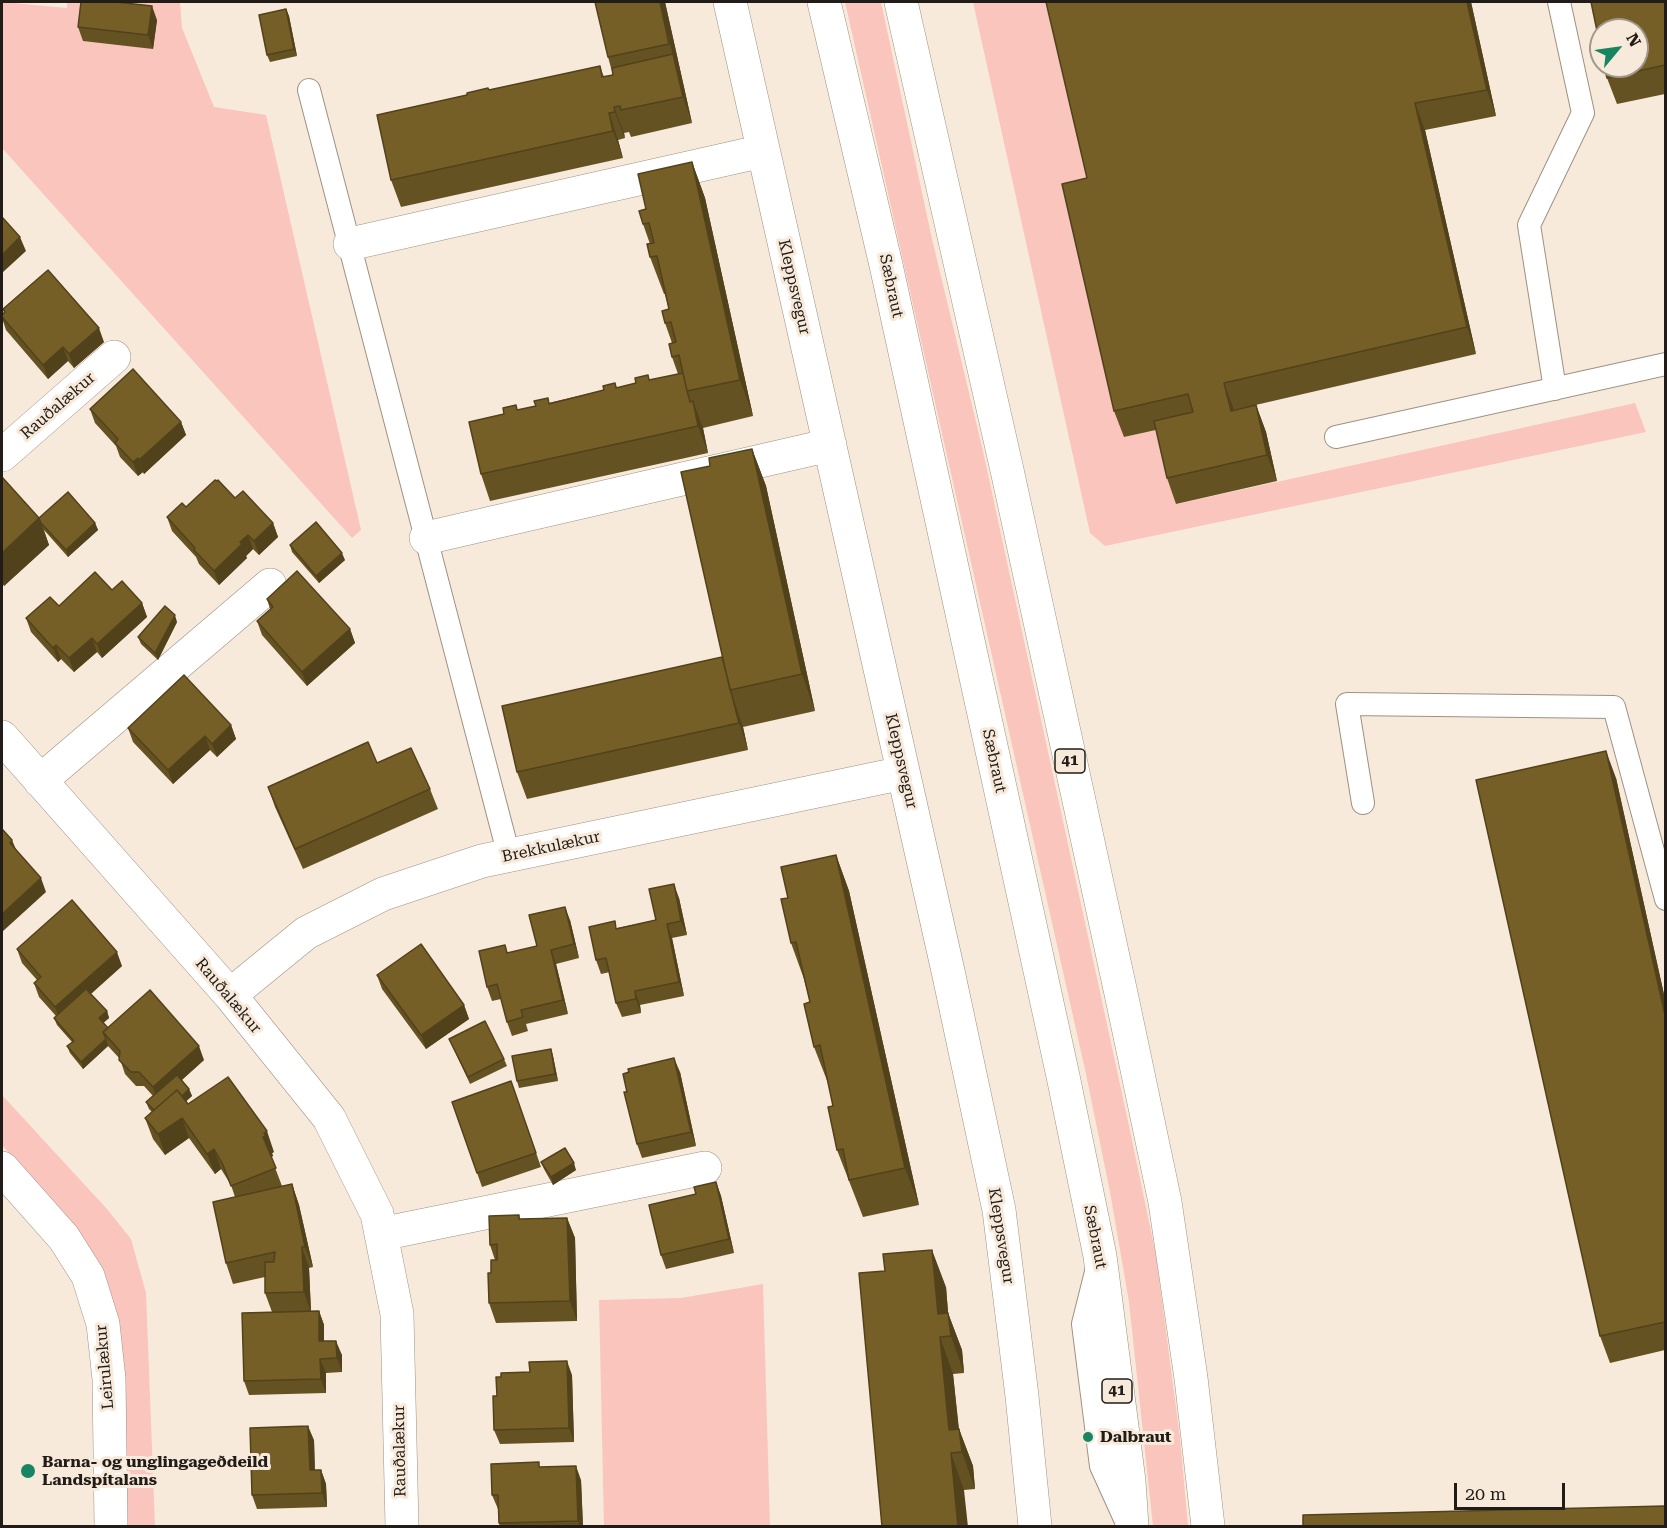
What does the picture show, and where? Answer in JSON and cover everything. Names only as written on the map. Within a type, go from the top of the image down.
[{"type":"street","name":"Kleppsvegur","points":[[730,2],[946,960],[999,1210],[1018,1360],[1035,1527]]},
{"type":"street","name":"Sæbraut","points":[[824,2],[891,288],[1063,1076],[1100,1256],[1129,1481],[1130,1527]]},
{"type":"street","name":"41","points":[[901,2],[1009,481],[1165,1202],[1191,1378],[1208,1527]]},
{"type":"street","points":[[350,244],[763,151]]},
{"type":"street","name":"Rauðalækur","points":[[2,455],[114,357]]},
{"type":"street","points":[[426,538],[830,445]]},
{"type":"street","points":[[40,781],[270,585]]},
{"type":"street","name":"Rauðalækur","points":[[2,737],[230,995],[329,1118],[377,1214],[397,1314],[402,1527]]},
{"type":"street","name":"Brekkulækur","points":[[230,995],[306,933],[383,894],[482,861],[903,773]]},
{"type":"street","name":"Leirulækur","points":[[2,1168],[64,1238],[88,1276],[103,1324],[109,1379],[111,1527]]},
{"type":"street","points":[[381,1234],[705,1168]]},
{"type":"lane","points":[[1555,389],[1529,225],[1582,113],[1559,2]]},
{"type":"lane","points":[[309,90],[509,856]]},
{"type":"lane","points":[[1336,437],[1665,364]]},
{"type":"lane","points":[[1363,803],[1347,704],[1614,707],[1665,899]]},
{"type":"shaded area","points":[[2,2],[67,8],[67,2],[180,2],[182,28],[214,107],[266,115],[361,530],[352,538],[2,148]]},
{"type":"shaded area","points":[[845,2],[881,2],[932,239],[983,451],[1156,1255],[1180,1438],[1188,1526],[1153,1526],[1129,1302],[1110,1192],[1086,1074]]},
{"type":"shaded area","points":[[973,2],[1049,2],[1096,205],[1124,437],[1198,421],[1177,504],[1635,403],[1646,432],[1105,546],[1090,533]]},
{"type":"shaded area","points":[[2,1095],[107,1209],[131,1239],[146,1293],[155,1526],[125,1526],[121,1332],[111,1294],[97,1259],[78,1230],[2,1145]]},
{"type":"shaded area","points":[[763,1284],[770,1526],[604,1526],[599,1300],[681,1298]]},
{"type":"building","points":[[81,2],[116,2],[152,6],[148,35],[78,27]]},
{"type":"building","points":[[595,2],[660,2],[669,44],[608,57]]},
{"type":"building","points":[[1046,2],[1467,2],[1487,90],[1415,103],[1467,327],[1224,383],[1231,411],[1256,405],[1267,455],[1167,478],[1154,421],[1193,412],[1188,394],[1114,411],[1062,184],[1087,178]]},
{"type":"building","points":[[1591,2],[1665,2],[1665,65],[1649,69],[1649,18],[1594,18]]},
{"type":"building","points":[[286,9],[294,49],[267,55],[259,15]]},
{"type":"building","points":[[673,54],[683,97],[621,110],[620,106],[614,107],[615,112],[609,113],[613,131],[391,180],[377,115],[467,95],[467,93],[488,88],[489,90],[600,66],[602,77],[613,75],[612,68]]},
{"type":"building","points":[[692,162],[740,380],[687,391],[679,355],[672,357],[669,344],[676,342],[671,322],[665,323],[662,311],[669,309],[657,256],[650,257],[647,244],[654,243],[649,223],[643,224],[639,211],[646,209],[638,174]]},
{"type":"building","points":[[2,217],[20,237],[2,255]]},
{"type":"building","points":[[48,270],[99,328],[69,354],[63,347],[43,365],[2,315],[5,312],[3,309]]},
{"type":"building","points":[[133,369],[181,422],[139,460],[138,458],[133,462],[115,443],[118,439],[90,409]]},
{"type":"building","points":[[683,373],[690,402],[693,401],[698,426],[481,474],[469,422],[504,414],[503,408],[516,405],[517,410],[536,406],[534,401],[548,398],[549,404],[604,390],[603,386],[615,383],[616,388],[636,383],[635,378],[648,375],[649,380]]},
{"type":"building","points":[[752,449],[802,674],[730,690],[681,472],[710,466],[709,458]]},
{"type":"building","points":[[2,477],[39,518],[2,553]]},
{"type":"building","points":[[215,480],[218,480],[235,498],[243,491],[273,523],[254,541],[248,535],[240,542],[242,544],[214,571],[167,517],[182,503],[186,507]]},
{"type":"building","points":[[68,492],[95,523],[66,550],[39,518]]},
{"type":"building","points":[[316,522],[342,553],[316,576],[290,545]]},
{"type":"building","points":[[297,571],[350,629],[302,672],[257,621],[273,607],[267,599]]},
{"type":"building","points":[[95,572],[112,590],[122,581],[142,603],[97,644],[92,638],[69,658],[56,645],[53,648],[26,618],[50,597],[59,606]]},
{"type":"building","points":[[165,606],[175,615],[155,653],[138,637]]},
{"type":"building","points":[[722,657],[739,723],[517,772],[502,706]]},
{"type":"building","points":[[184,675],[231,725],[212,744],[205,736],[168,770],[128,728]]},
{"type":"building","points":[[368,742],[377,763],[411,748],[430,789],[295,849],[268,787]]},
{"type":"building","points":[[1606,751],[1665,1015],[1665,1322],[1600,1336],[1476,780]]},
{"type":"building","points":[[2,831],[12,840],[10,843],[41,878],[2,914]]},
{"type":"building","points":[[836,855],[905,1168],[849,1180],[843,1149],[837,1150],[828,1107],[833,1106],[820,1045],[814,1047],[804,1004],[810,1002],[796,942],[791,943],[781,899],[788,898],[781,867]]},
{"type":"building","points":[[674,884],[681,921],[667,924],[679,982],[635,991],[636,999],[616,1003],[606,958],[596,960],[589,927],[615,921],[616,929],[656,920],[649,889]]},
{"type":"building","points":[[72,900],[117,952],[55,1007],[34,983],[41,977],[17,949]]},
{"type":"building","points":[[565,907],[574,944],[551,950],[563,1000],[521,1010],[523,1017],[507,1022],[497,984],[487,987],[479,951],[505,945],[507,953],[537,946],[529,915]]},
{"type":"building","points":[[421,944],[464,1005],[421,1035],[377,975]]},
{"type":"building","points":[[86,989],[107,1011],[99,1018],[108,1028],[103,1032],[106,1039],[81,1062],[67,1046],[74,1041],[54,1018]]},
{"type":"building","points":[[150,990],[199,1046],[153,1087],[139,1072],[131,1072],[119,1060],[120,1051],[103,1032]]},
{"type":"building","points":[[485,1021],[504,1059],[468,1077],[449,1039]]},
{"type":"building","points":[[551,1049],[555,1074],[517,1081],[512,1056]]},
{"type":"building","points":[[674,1058],[691,1132],[637,1144],[624,1092],[627,1092],[623,1074],[629,1072],[628,1069]]},
{"type":"building","points":[[177,1075],[189,1089],[182,1096],[177,1090],[154,1110],[146,1102]]},
{"type":"building","points":[[228,1077],[267,1131],[264,1133],[266,1136],[263,1137],[276,1168],[231,1186],[214,1149],[207,1154],[182,1118],[158,1134],[145,1118],[177,1090],[188,1104]]},
{"type":"building","points":[[511,1081],[536,1153],[477,1173],[452,1102]]},
{"type":"building","points":[[565,1148],[574,1163],[551,1177],[541,1162]]},
{"type":"building","points":[[716,1182],[729,1239],[661,1255],[649,1205],[696,1194],[694,1187]]},
{"type":"building","points":[[292,1184],[305,1247],[302,1247],[304,1292],[265,1293],[265,1262],[274,1262],[275,1252],[226,1263],[213,1202]]},
{"type":"building","points":[[519,1215],[519,1219],[567,1218],[570,1301],[489,1303],[488,1273],[491,1273],[491,1260],[497,1260],[497,1244],[490,1245],[489,1216]]},
{"type":"building","points":[[932,1250],[938,1314],[948,1313],[951,1336],[940,1337],[949,1430],[959,1429],[962,1452],[951,1453],[958,1527],[882,1527],[859,1273],[885,1271],[883,1254]]},
{"type":"building","points":[[319,1311],[319,1341],[336,1341],[337,1358],[320,1359],[321,1379],[244,1381],[242,1313]]},
{"type":"building","points":[[567,1361],[569,1428],[494,1430],[493,1396],[497,1396],[496,1377],[501,1377],[501,1373],[530,1372],[529,1362]]},
{"type":"building","points":[[308,1426],[310,1470],[321,1470],[322,1493],[252,1495],[250,1428]]},
{"type":"building","points":[[539,1462],[539,1467],[576,1466],[578,1521],[499,1523],[498,1495],[492,1495],[491,1464]]},
{"type":"building","points":[[1665,1506],[1665,1527],[1303,1527],[1303,1515]]},
{"type":"place","name":"Dalbraut","points":[[1088,1437]]},
{"type":"place","name":"Barna- og unglingageðdeild Landspítalans","points":[[28,1471]]}]
